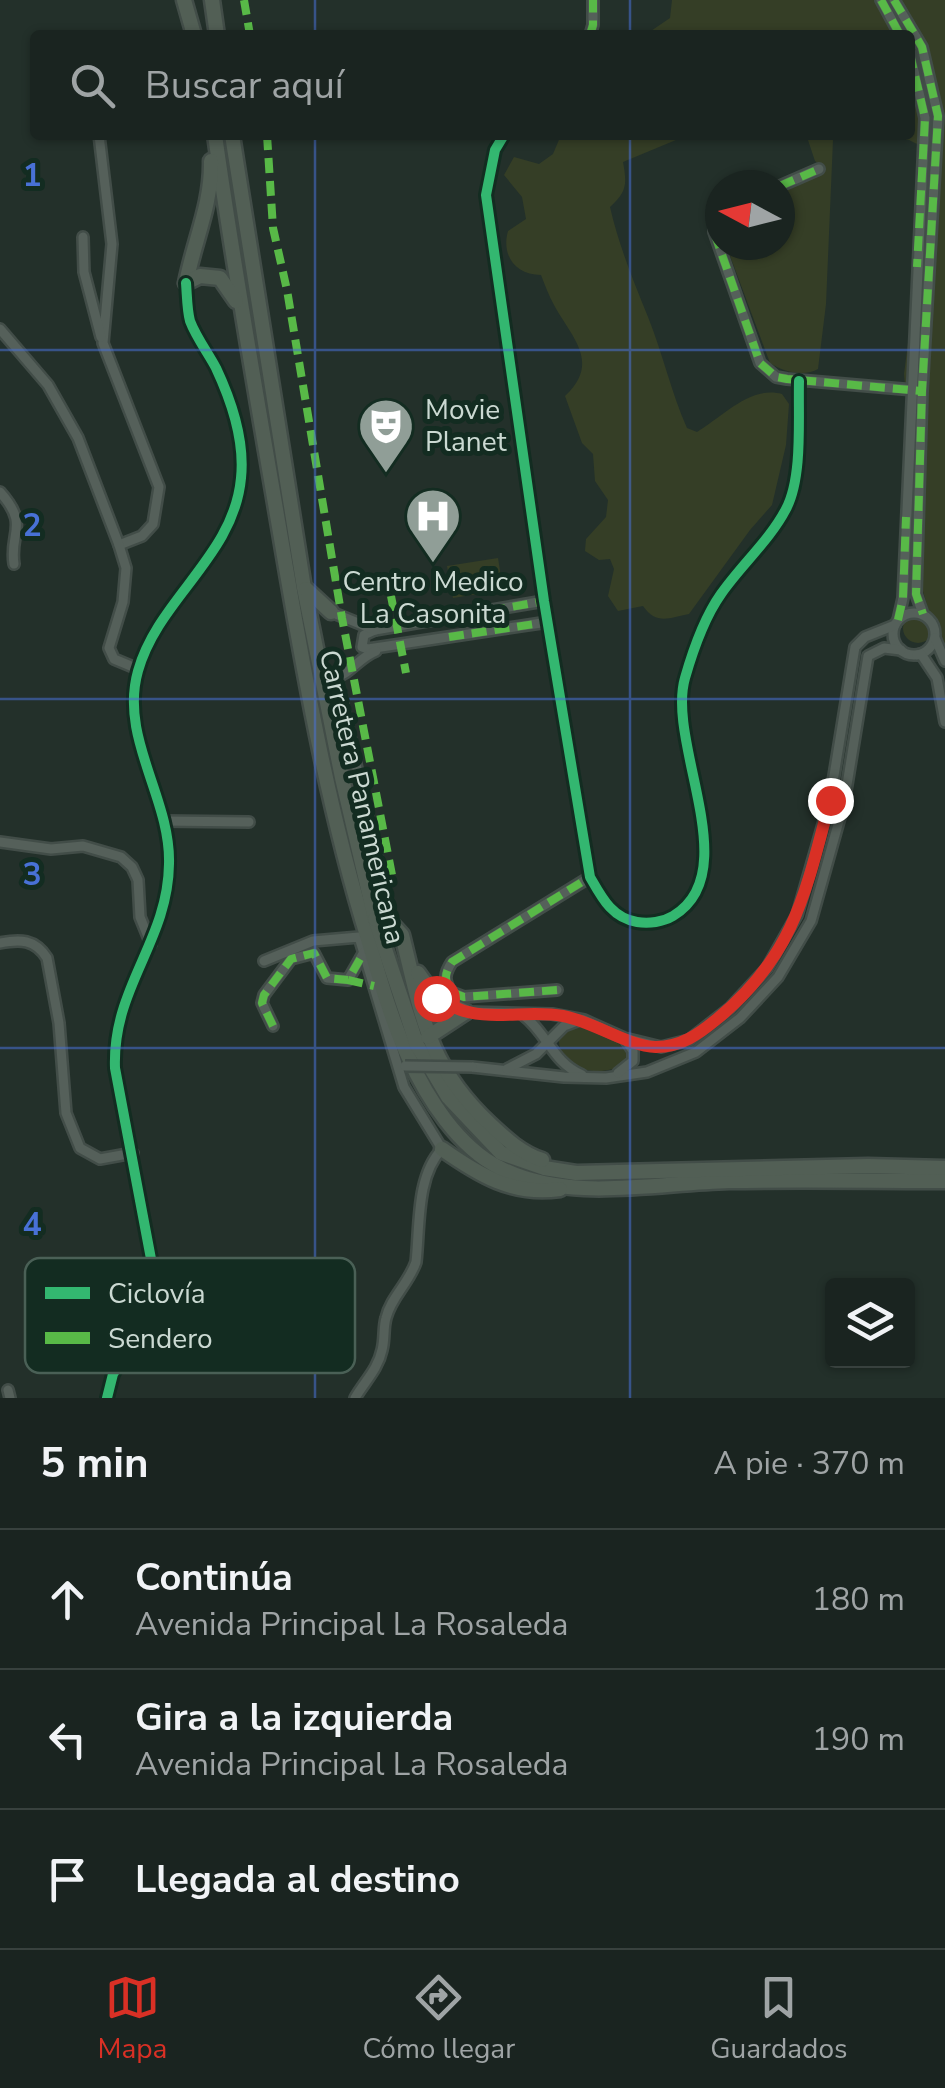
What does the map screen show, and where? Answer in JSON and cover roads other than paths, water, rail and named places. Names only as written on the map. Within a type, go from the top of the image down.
[{"type":"main road","points":[[184,0],[196,30]]},
{"type":"main road","points":[[196,0],[198,30]]},
{"type":"main road","points":[[212,0],[216,30]]},
{"type":"main road","points":[[186,283],[191,252],[210,196],[213,140]]},
{"type":"main road","name":"Carretera Panamericana","points":[[214,140],[314,731],[348,876],[402,1042],[444,1116],[480,1156],[531,1180],[945,1181]]},
{"type":"main road","name":"Carretera Panamericana","points":[[233,140],[304,588],[331,680],[342,778],[376,919],[417,1045],[448,1097],[502,1152],[576,1180],[868,1166],[945,1168]]},
{"type":"main road","points":[[186,283],[200,276],[220,278],[241,310]]},
{"type":"main road","points":[[304,588],[330,612]]},
{"type":"main road","points":[[348,876],[359,936]]},
{"type":"main road","points":[[376,919],[391,923],[402,935],[422,983],[436,998],[466,1012]]},
{"type":"main road","points":[[402,935],[428,1037],[448,1079],[509,1142],[576,1180]]},
{"type":"main road","points":[[428,1037],[466,1012]]},
{"type":"main road","points":[[442,1149],[497,1184],[524,1191],[576,1180]]},
{"type":"street","points":[[592,30],[593,0]]},
{"type":"street","points":[[880,0],[897,30]]},
{"type":"street","points":[[894,0],[912,30]]},
{"type":"street","points":[[915,35],[931,74],[938,116],[922,391],[916,594],[923,614],[932,622],[945,661]]},
{"type":"street","points":[[901,650],[894,639],[903,598],[925,118],[915,71]]},
{"type":"street","points":[[100,140],[112,244],[103,343]]},
{"type":"street","points":[[501,140],[495,150],[486,195],[544,601],[590,877],[609,907],[623,920],[644,924],[666,920],[686,908],[699,890],[704,846],[683,710],[684,681],[720,596],[786,510],[795,481],[799,381]]},
{"type":"street","points":[[795,179],[819,169]]},
{"type":"street","points":[[922,178],[935,179]]},
{"type":"street","points":[[83,237],[84,272],[103,343],[159,487],[153,524],[142,536],[119,545]]},
{"type":"street","points":[[724,260],[760,364],[776,378],[922,391]]},
{"type":"street","points":[[151,1258],[116,1068],[116,1030],[127,992],[162,912],[169,872],[163,822],[133,701],[138,670],[148,644],[216,548],[233,516],[242,478],[235,418],[216,368],[190,320],[186,283]]},
{"type":"street","points":[[0,330],[48,386],[78,438],[126,568],[123,602],[109,648],[114,659],[138,670]]},
{"type":"street","points":[[0,492],[14,512],[18,530],[12,554],[14,564]]},
{"type":"street","points":[[905,546],[918,546]]},
{"type":"street","points":[[544,601],[376,630],[364,634],[362,646],[368,650],[384,648],[548,622]]},
{"type":"street","points":[[330,612],[376,630]]},
{"type":"street","points":[[466,1012],[552,1014],[584,1020],[624,1038],[660,1047],[689,1040],[730,1008],[780,950],[802,901],[830,800],[855,647],[865,637],[909,613],[923,614]]},
{"type":"street","points":[[445,619],[450,636]]},
{"type":"street","points":[[914,655],[930,648],[935,638]]},
{"type":"street","points":[[384,648],[364,656],[349,673],[331,680],[391,923]]},
{"type":"street","points":[[400,1065],[606,1078],[647,1072],[696,1052],[740,1018],[792,958],[810,920],[840,819],[868,656],[884,648],[921,654],[937,678],[945,722]]},
{"type":"street","points":[[163,822],[249,822]]},
{"type":"street","points":[[0,842],[51,849],[83,846],[121,857],[138,880],[140,917],[151,944]]},
{"type":"street","points":[[557,990],[464,996],[452,992],[445,982],[446,971],[452,962],[590,877]]},
{"type":"street","points":[[264,961],[314,941],[359,936],[414,1106],[442,1149],[430,1161],[425,1177],[412,1275],[385,1320],[382,1354],[374,1372],[355,1398]]},
{"type":"street","points":[[0,943],[24,940],[42,950],[47,958],[58,1022],[66,1113],[80,1148],[100,1159],[133,1153]]},
{"type":"street","points":[[348,980],[364,952]]},
{"type":"street","points":[[273,1026],[262,1003],[264,995],[290,959],[314,953],[327,978],[374,986]]},
{"type":"street","points":[[523,1015],[536,1024],[566,1068],[588,1078]]},
{"type":"street","points":[[504,1070],[536,1054],[564,1026],[584,1020]]},
{"type":"street","points":[[606,1078],[633,1061],[633,1051],[624,1038]]},
{"type":"street","points":[[107,1398],[114,1373]]},
{"type":"place","name":"Movie Planet","points":[[386,475]]},
{"type":"place","name":"Centro Medico La Casonita","points":[[433,565]]}]
